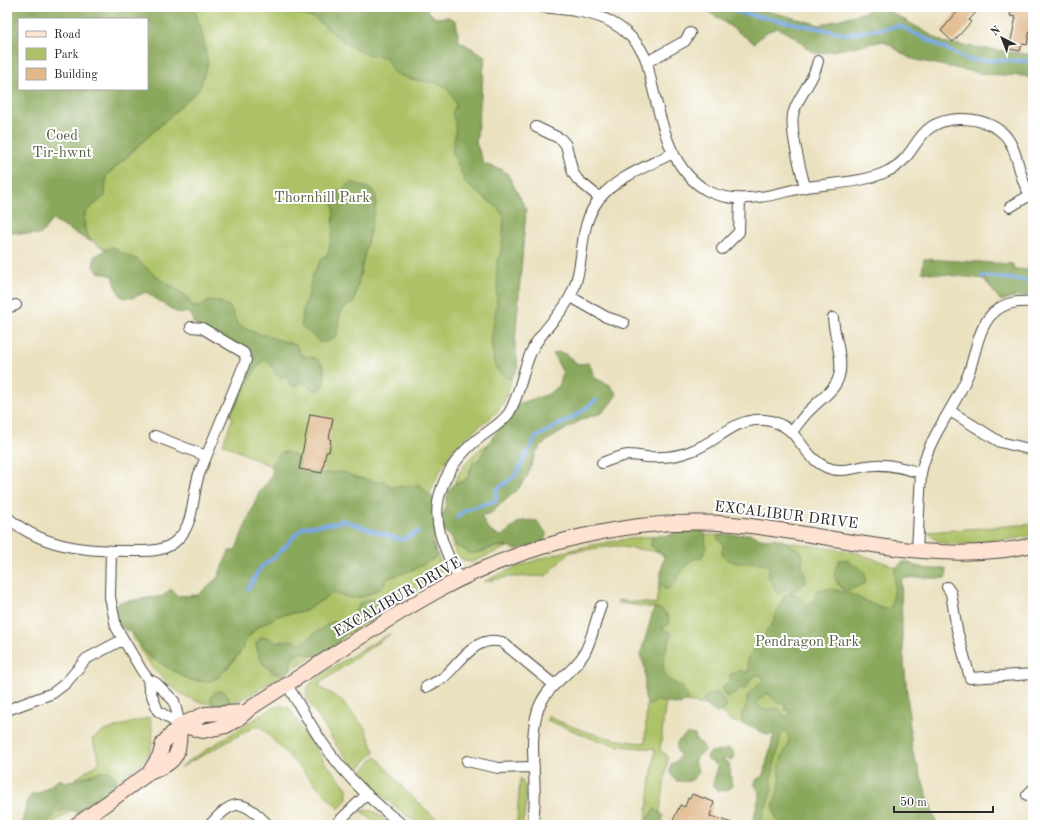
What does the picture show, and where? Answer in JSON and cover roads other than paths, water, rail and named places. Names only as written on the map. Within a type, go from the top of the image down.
[{"type":"street","points":[[543,7],[572,9],[594,16],[612,23],[633,40],[640,48],[647,62],[663,124],[673,153],[684,170],[702,186],[718,195],[740,198],[768,196],[881,175],[898,165],[918,138],[933,125],[951,119],[965,119],[980,121],[991,125],[1000,130],[1007,138],[1031,196],[1010,207]]},
{"type":"street","points":[[647,62],[685,41],[690,33]]},
{"type":"street","points":[[805,188],[794,136],[792,117],[816,69],[818,61]]},
{"type":"street","points":[[536,127],[562,139],[566,145],[573,173],[578,180],[600,198]]},
{"type":"street","points":[[459,580],[441,539],[436,520],[440,495],[449,472],[462,453],[475,441],[500,424],[508,413],[518,394],[524,367],[534,346],[571,297],[579,272],[584,232],[589,215],[600,198],[623,179],[673,153]]},
{"type":"street","points":[[722,249],[739,232],[740,198]]},
{"type":"street","points":[[571,297],[606,317],[624,324]]},
{"type":"street","points":[[918,551],[921,473],[931,441],[950,411],[967,376],[979,339],[987,321],[999,309],[1006,305],[1021,302],[1033,302]]},
{"type":"street","points":[[792,432],[810,409],[826,397],[837,382],[840,372],[840,360],[834,334],[833,318]]},
{"type":"street","points":[[7,516],[22,528],[55,544],[83,550],[157,550],[174,543],[180,537],[190,519],[195,487],[206,456],[246,360],[244,353],[202,328],[191,328]]},
{"type":"street","points":[[950,411],[1000,442],[1033,450]]},
{"type":"street","points":[[602,463],[628,455],[666,457],[683,454],[704,445],[725,431],[744,421],[766,420],[785,427],[792,432],[812,458],[818,463],[834,470],[850,470],[878,465],[921,473]]},
{"type":"street","points":[[155,436],[206,456]]},
{"type":"street","name":"EXCALIBUR DRIVE","points":[[180,724],[203,731],[226,726],[238,719],[244,712],[404,611],[459,580],[519,555],[552,545],[610,531],[676,524],[717,523],[765,527],[946,554],[970,553],[1033,546]]},
{"type":"street","points":[[111,551],[111,609],[116,627],[122,640],[148,679],[149,688],[158,711],[180,724]]},
{"type":"street","points":[[947,587],[951,593],[957,630],[970,678],[1033,674]]},
{"type":"street","points":[[532,825],[534,807],[534,735],[537,712],[553,684],[578,663],[584,654],[601,606]]},
{"type":"street","points":[[7,710],[53,693],[66,683],[86,659],[122,640]]},
{"type":"street","points":[[426,687],[442,679],[478,645],[486,641],[495,640],[502,642],[553,684]]},
{"type":"street","points":[[76,825],[149,773],[159,769],[177,755],[180,724],[174,701],[156,683],[148,679]]},
{"type":"street","points":[[286,685],[323,743],[351,779],[403,825]]},
{"type":"street","points":[[467,761],[498,768],[534,767]]},
{"type":"street","points":[[335,825],[367,794]]},
{"type":"street","points":[[210,825],[221,812],[230,806],[240,805],[249,807],[268,825]]},
{"type":"waterway","points":[[732,7],[737,12],[847,34],[900,26],[968,60],[1033,61]]},
{"type":"waterway","points":[[982,276],[1033,281]]},
{"type":"waterway","points":[[457,517],[465,510],[496,501],[496,490],[515,476],[536,437],[577,415],[596,400]]},
{"type":"waterway","points":[[248,589],[260,568],[277,555],[303,527],[337,523],[342,520],[401,540],[418,532]]},
{"type":"park label","name":"Coed Tir-hwnt","points":[[62,144]]},
{"type":"park label","name":"Thornhill Park","points":[[322,198]]},
{"type":"park label","name":"Pendragon Park","points":[[807,642]]}]
